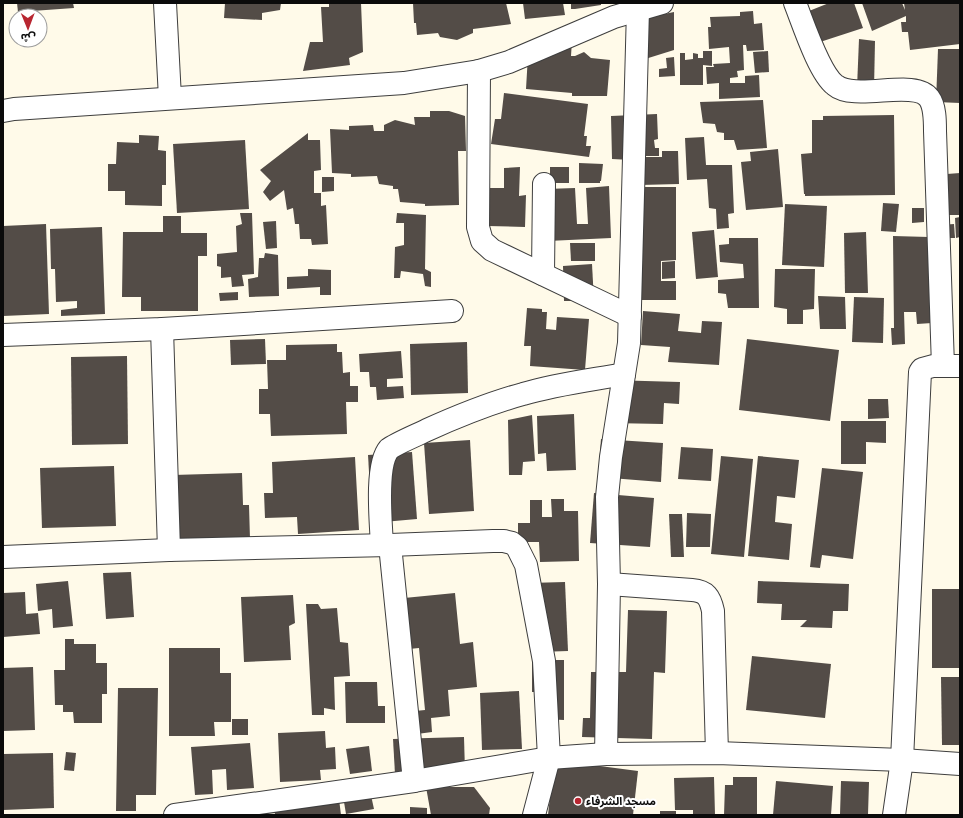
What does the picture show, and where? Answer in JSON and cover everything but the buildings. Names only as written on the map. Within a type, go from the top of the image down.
[{"type":"street","points":[[165,3],[170,98]]},
{"type":"street","points":[[3,111],[170,98],[404,83],[479,72],[508,62],[587,27],[638,9],[662,3]]},
{"type":"street","points":[[795,3],[824,72],[827,78],[836,86],[850,91],[910,90],[921,92],[929,98],[934,111],[952,366],[927,367],[922,369],[920,372],[902,760],[894,815]]},
{"type":"street","points":[[606,754],[609,584],[607,497],[611,457],[629,343],[638,9]]},
{"type":"street","points":[[479,72],[478,226],[482,240],[492,250],[630,316]]},
{"type":"street","points":[[543,274],[544,184]]},
{"type":"street","points":[[3,335],[162,329],[452,311]]},
{"type":"street","points":[[162,329],[169,550]]},
{"type":"street","points":[[414,782],[380,485],[383,463],[389,449],[475,410],[523,394],[560,385],[624,374]]},
{"type":"street","points":[[3,557],[169,550],[493,541],[512,543],[517,547],[526,565],[544,662],[549,758],[534,815]]},
{"type":"street","points":[[609,584],[692,590],[707,594],[713,611],[717,753]]},
{"type":"street","points":[[175,815],[414,782],[549,758],[606,754],[717,753],[902,760],[960,764]]},
{"type":"place","name":"مسجد الشرفاء","points":[[578,801]]}]
